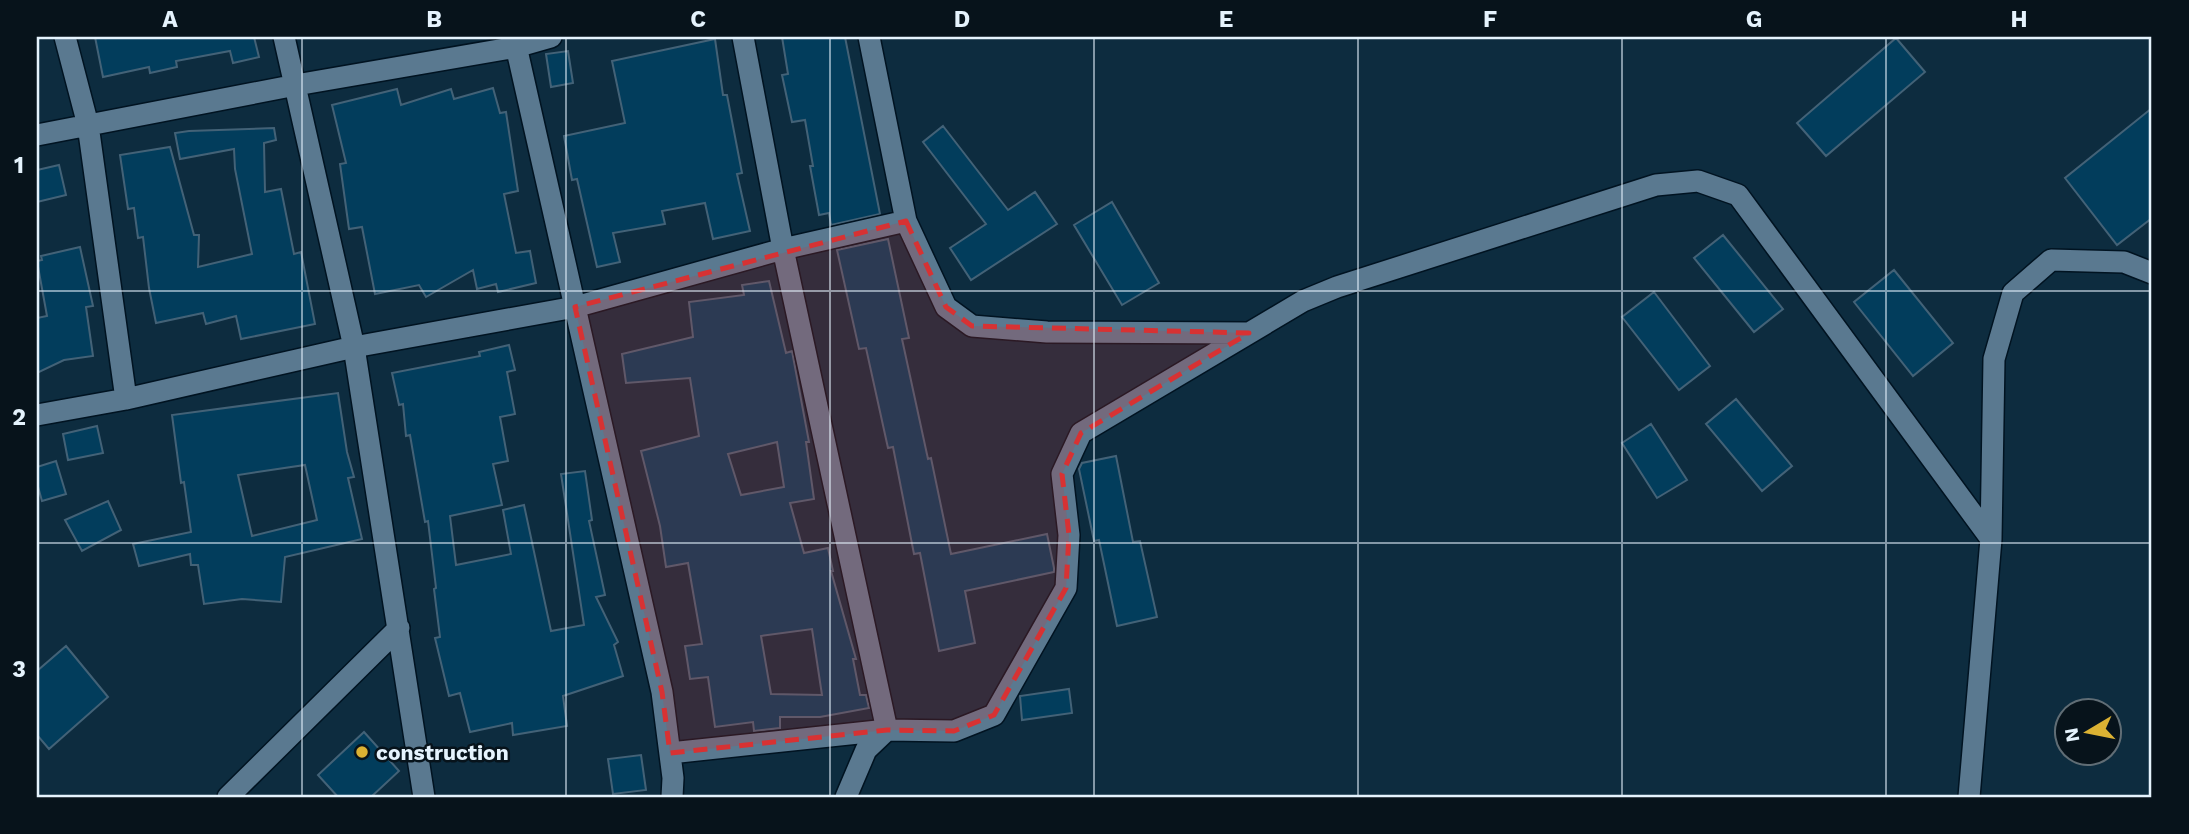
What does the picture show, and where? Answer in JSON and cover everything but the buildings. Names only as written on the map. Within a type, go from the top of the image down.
[{"type":"street","points":[[65,37],[88,125],[125,399]]},
{"type":"street","points":[[284,37],[354,346],[424,797]]},
{"type":"street","points":[[37,135],[551,37]]},
{"type":"street","points":[[743,37],[783,249],[887,730]]},
{"type":"street","points":[[869,37],[906,221],[946,307],[972,326],[1047,332],[1249,333]]},
{"type":"street","points":[[515,42],[662,692],[673,778],[672,797]]},
{"type":"street","points":[[670,753],[887,730],[954,730],[994,715],[1066,588],[1069,535],[1062,474],[1081,433],[1303,301],[1656,185],[1698,181],[1738,195],[1991,539]]},
{"type":"street","points":[[37,415],[125,399],[354,346],[575,307],[783,249],[906,221]]},
{"type":"street","points":[[1969,797],[1991,539],[1994,359],[2013,293],[2051,260],[2124,262],[2152,273]]},
{"type":"street","points":[[228,797],[398,628]]},
{"type":"street","points":[[846,797],[866,750],[887,730]]},
{"type":"highlighted area","points":[[906,221],[946,307],[972,326],[1249,333],[1081,433],[1062,474],[1069,535],[1066,588],[994,715],[954,731],[887,730],[670,753],[662,692],[575,307]]},
{"type":"place","name":"construction","points":[[362,752]]}]
